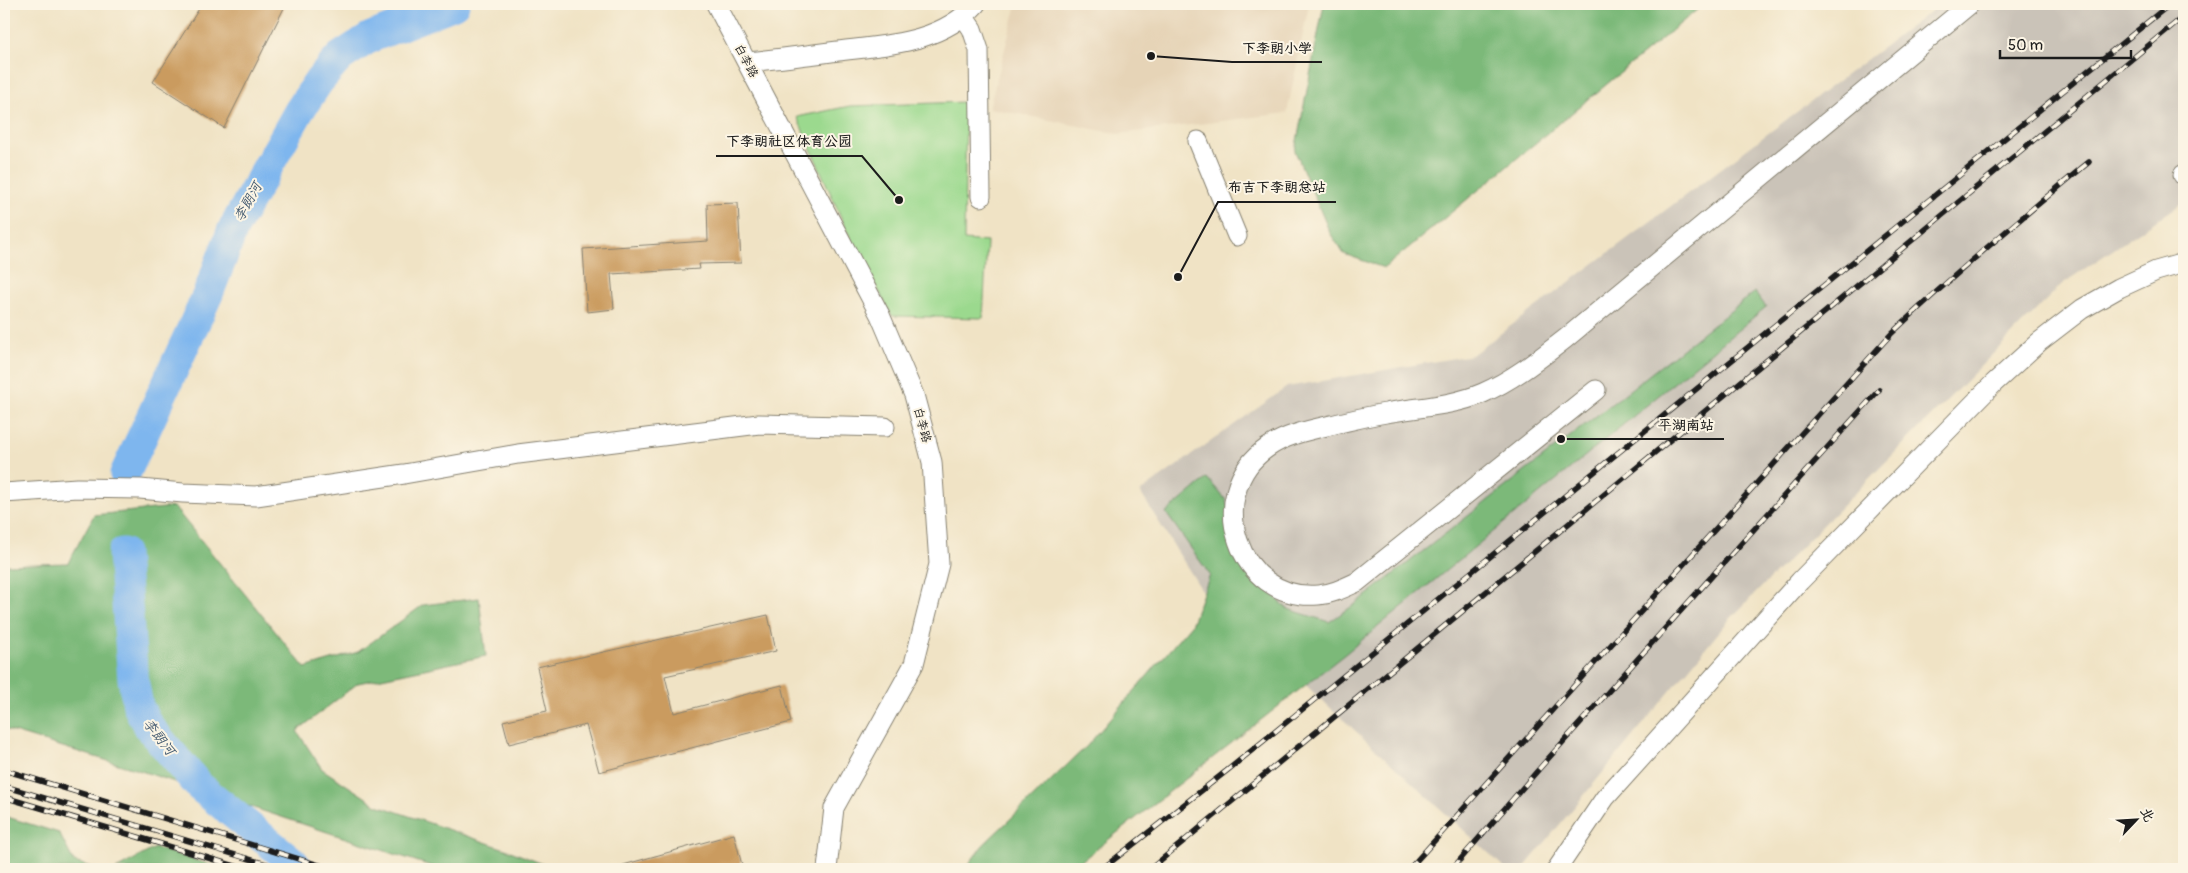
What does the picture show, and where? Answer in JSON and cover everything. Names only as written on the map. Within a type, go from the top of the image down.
[{"type":"street","name":"白李路","points":[[716,4],[880,315],[914,395],[932,462],[938,564],[914,664],[834,808],[827,869]]},
{"type":"street","points":[[1596,390],[1357,582],[1336,592],[1316,595],[1294,593],[1277,587],[1255,569],[1238,544],[1233,527],[1232,509],[1236,492],[1243,474],[1254,459],[1267,448],[1284,439],[1310,430],[1385,413],[1442,404],[1482,394],[1517,375],[1565,339],[1970,4]]},
{"type":"street","points":[[747,62],[901,44],[935,33],[970,10],[972,29],[979,50],[981,197]]},
{"type":"street","points":[[1198,141],[1236,236]]},
{"type":"street","points":[[1557,869],[1605,798],[1774,610],[1994,383],[2039,342],[2082,309],[2119,288],[2156,271],[2184,263]]},
{"type":"street","points":[[4,493],[78,488],[140,489],[256,496],[404,474],[518,454],[759,424],[884,427]]},
{"type":"shaded area","points":[[1017,4],[1309,4],[1287,113],[1118,134],[989,108]]},
{"type":"shaded area","points":[[1941,4],[2184,4],[2184,202],[2062,284],[1729,620],[1523,869],[1506,869],[1201,589],[1140,492],[1287,387],[1472,355]]},
{"type":"green space","points":[[1324,4],[1704,4],[1384,268],[1344,254],[1330,233],[1295,151]]},
{"type":"green space","points":[[966,102],[964,240],[987,242],[983,318],[892,316],[847,231],[797,117],[850,106]]},
{"type":"green space","points":[[1755,292],[1766,307],[1345,654],[1071,869],[965,869],[983,845],[1087,746],[1191,625],[1210,575],[1166,513],[1207,478],[1226,500],[1243,568],[1288,609],[1329,622],[1354,605]]},
{"type":"green space","points":[[174,507],[305,668],[358,652],[423,605],[479,598],[486,656],[358,683],[297,731],[322,769],[377,805],[508,850],[555,869],[440,869],[141,771],[4,729],[4,565],[68,563],[94,515]]},
{"type":"green space","points":[[4,816],[59,833],[74,862],[98,869],[4,869]]},
{"type":"green space","points":[[155,848],[224,869],[116,869]]},
{"type":"building","points":[[202,4],[286,4],[224,128],[153,82]]},
{"type":"building","points":[[738,203],[741,263],[699,264],[700,269],[611,274],[614,309],[587,312],[583,249],[708,241],[707,204]]},
{"type":"building","points":[[768,615],[776,651],[665,676],[674,713],[782,685],[791,722],[599,772],[586,725],[509,744],[503,721],[547,711],[537,667]]},
{"type":"building","points":[[734,834],[743,869],[624,869],[623,865]]},
{"type":"waterway","name":"李朗河","points":[[125,474],[208,294],[233,229],[299,111],[319,81],[340,57],[369,38],[454,4]]},
{"type":"waterway","name":"李朗河","points":[[123,553],[133,679],[138,706],[148,726],[200,787],[293,862],[298,869]]},
{"type":"railway","points":[[1102,869],[1229,769],[2170,4]]},
{"type":"railway","points":[[1150,869],[2184,16]]},
{"type":"railway","points":[[1409,869],[1892,333],[1989,246],[2089,162]]},
{"type":"railway","points":[[1452,869],[1546,761],[1879,390]]},
{"type":"railway","points":[[4,770],[332,869]]},
{"type":"railway","points":[[4,786],[283,869]]},
{"type":"railway","points":[[4,797],[245,869]]},
{"type":"place","name":"下李朗小学","points":[[1151,56]]},
{"type":"place","name":"下李朗社区体育公园","points":[[899,200]]},
{"type":"place","name":"布吉下李朗总站","points":[[1178,277]]},
{"type":"place","name":"平湖南站","points":[[1561,439]]}]
